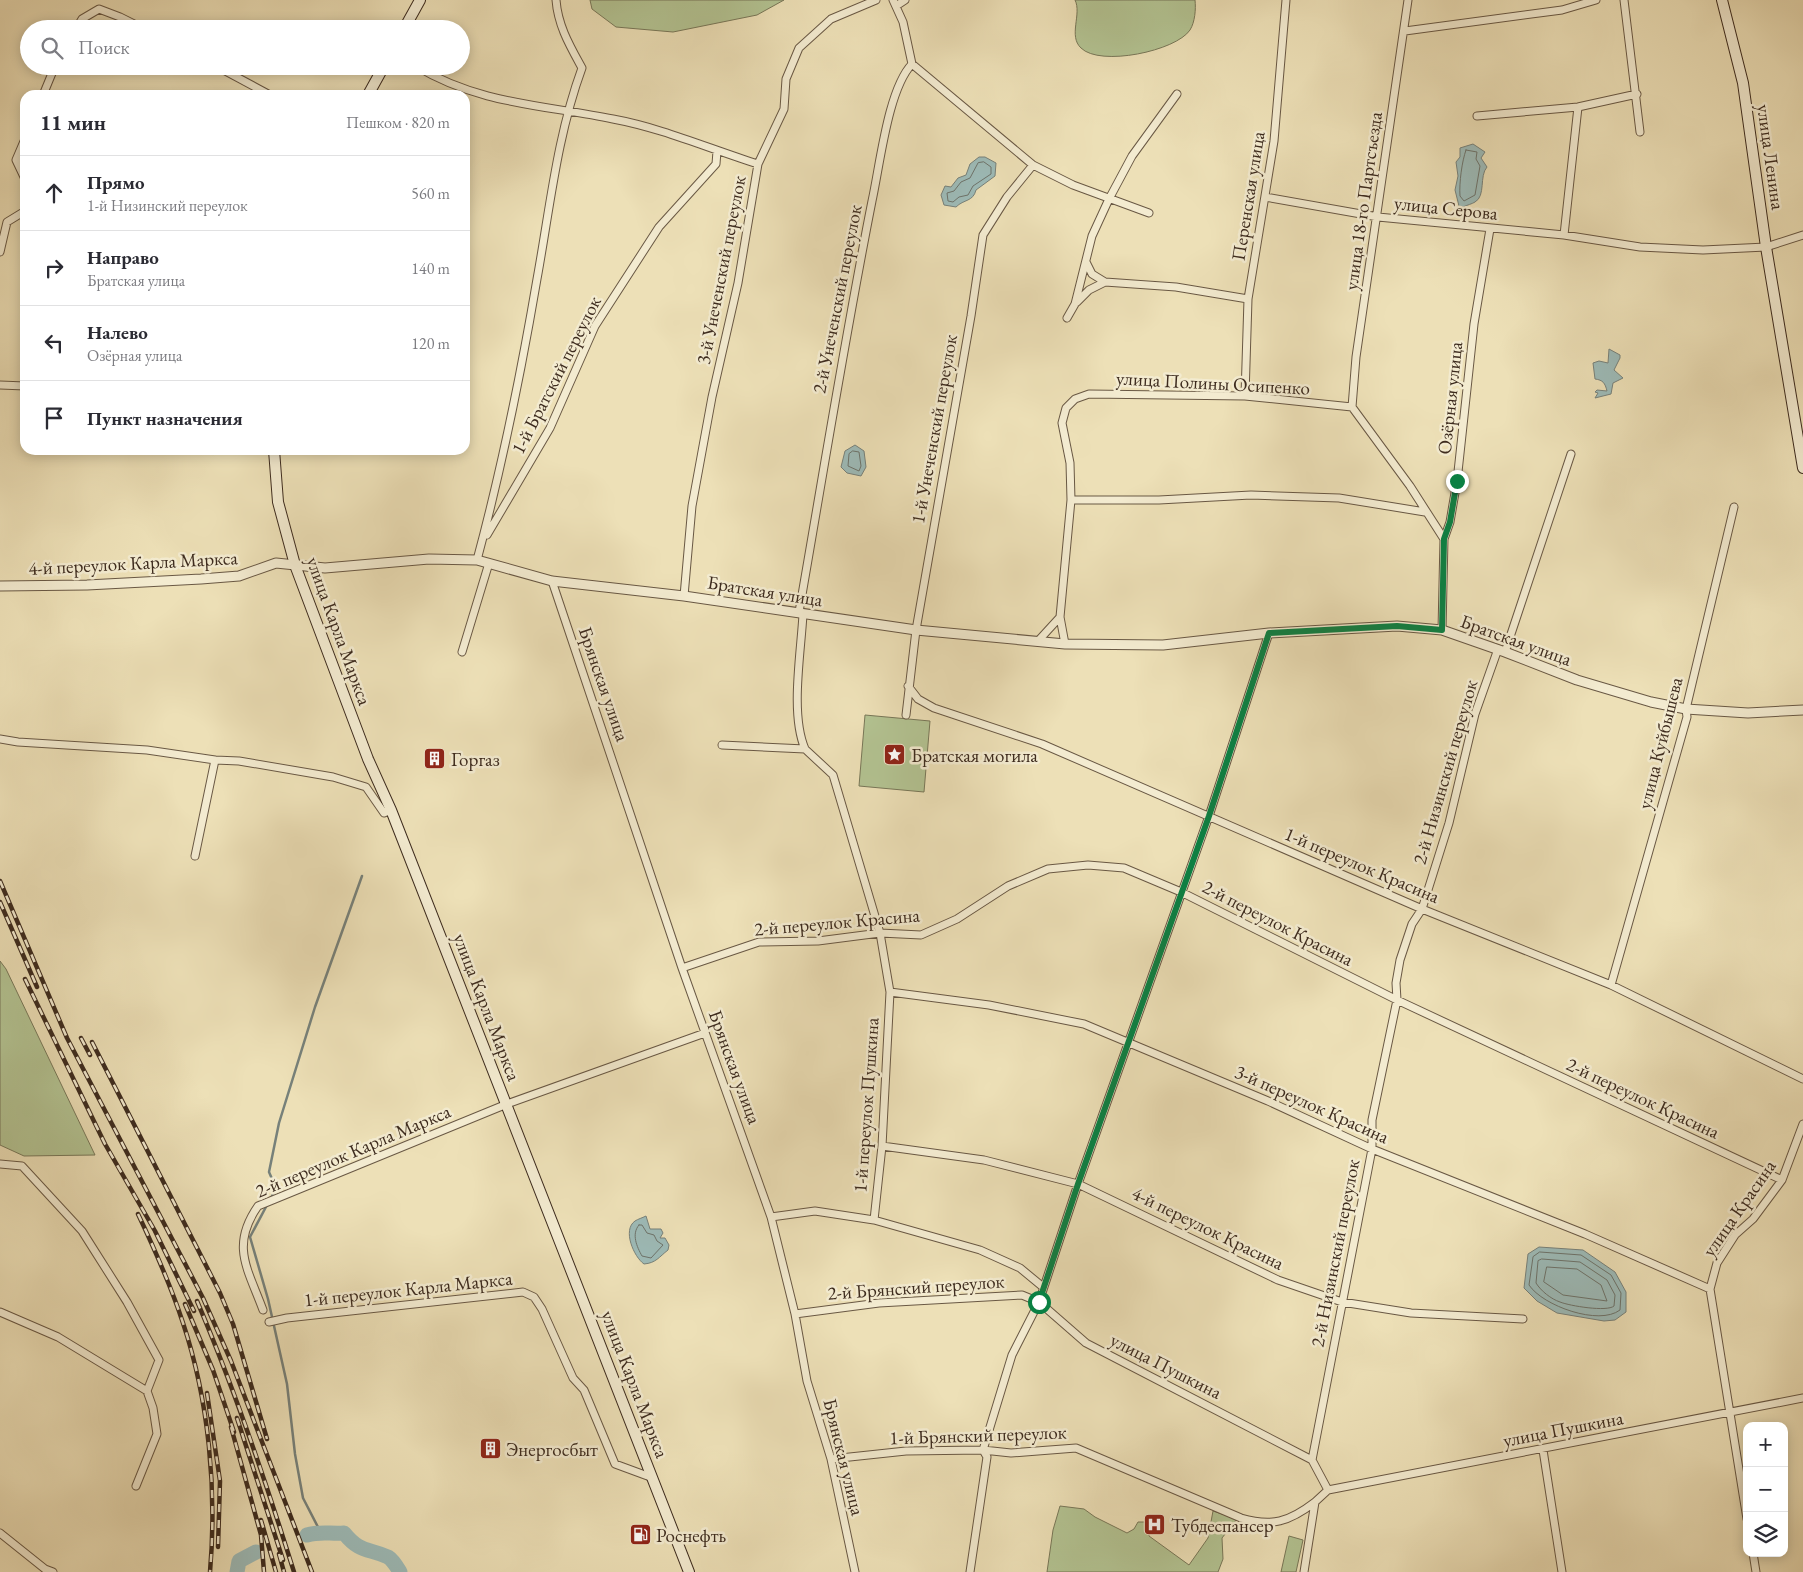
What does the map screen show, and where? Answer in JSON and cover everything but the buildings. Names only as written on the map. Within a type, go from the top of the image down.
[{"type":"main road","name":"улица Ленина","points":[[1722,0],[1743,83],[1766,247],[1803,468]]},
{"type":"main road","points":[[408,20],[416,2]]},
{"type":"main road","points":[[371,90],[379,75]]},
{"type":"main road","name":"улица Карла Маркса","points":[[274,455],[278,502],[295,565],[368,759],[391,810],[689,1572]]},
{"type":"street","name":"1-й Братский переулок","points":[[477,560],[497,484],[528,328],[567,112],[582,68],[564,35],[557,12],[556,0]]},
{"type":"street","name":"3-й Унеченский переулок","points":[[684,596],[692,506],[712,397],[738,283],[758,164],[784,109],[786,80],[799,48],[830,19],[876,0]]},
{"type":"street","points":[[905,0],[895,3],[903,22],[912,64],[1033,165],[1073,186],[1150,213]]},
{"type":"street","name":"Перенская улица","points":[[1245,396],[1248,298],[1274,141],[1286,0]]},
{"type":"street","name":"улица 18-го Партсъезда","points":[[1352,407],[1356,357],[1378,217],[1408,0]]},
{"type":"street","points":[[1405,31],[1562,10],[1596,0]]},
{"type":"street","points":[[1624,0],[1637,94],[1640,132]]},
{"type":"street","points":[[81,20],[99,9],[126,20]]},
{"type":"street","name":"2-й Унеченский переулок","points":[[805,749],[800,736],[798,710],[801,613],[852,300],[890,116],[903,73],[912,64]]},
{"type":"street","points":[[45,90],[51,75]]},
{"type":"street","points":[[233,75],[261,90]]},
{"type":"street","points":[[435,75],[466,90]]},
{"type":"street","points":[[470,92],[521,105],[613,118],[758,164]]},
{"type":"street","points":[[1067,318],[1075,304],[1092,236],[1109,199],[1132,156],[1177,94]]},
{"type":"street","points":[[1477,116],[1578,108],[1637,94]]},
{"type":"street","points":[[1564,235],[1578,108]]},
{"type":"street","points":[[20,151],[16,160],[20,168]]},
{"type":"street","name":"1-й Братский переулок","points":[[480,546],[550,428],[595,326],[659,227],[716,164],[717,151]]},
{"type":"street","name":"1-й Унеченский переулок","points":[[906,715],[916,630],[971,316],[983,235],[1007,197],[1033,165]]},
{"type":"street","name":"улица Серова","points":[[1265,197],[1378,217],[1564,235],[1640,247],[1703,250],[1766,247],[1803,235]]},
{"type":"street","points":[[0,252],[7,222],[20,214]]},
{"type":"street","name":"Озёрная улица","points":[[1442,630],[1444,539],[1450,522],[1457,481],[1474,324],[1490,229]]},
{"type":"street","points":[[1086,262],[1092,274],[1105,282],[1176,287],[1248,298]]},
{"type":"street","points":[[1075,304],[1089,290],[1105,282]]},
{"type":"street","points":[[0,385],[20,386]]},
{"type":"street","name":"улица Полины Осипенко","points":[[1071,500],[1070,463],[1062,423],[1066,408],[1075,399],[1089,394],[1245,396],[1352,407]]},
{"type":"street","points":[[1352,407],[1410,486],[1444,539]]},
{"type":"street","name":"2-й Низинский переулок","points":[[1312,1460],[1372,1149],[1372,1120],[1397,1000],[1396,983],[1400,960],[1412,924],[1422,909],[1449,823],[1475,714],[1501,650],[1571,454]]},
{"type":"street","points":[[1065,644],[1060,616],[1071,500],[1159,500],[1251,495],[1330,498],[1425,512]]},
{"type":"street","name":"улица Куйбышева","points":[[1611,985],[1684,727],[1686,709],[1734,507]]},
{"type":"street","name":"Братская улица","points":[[295,565],[325,568],[429,559],[477,560],[552,581],[684,596],[916,630],[1065,644],[1163,645],[1269,633],[1397,626],[1442,630],[1501,650],[1577,680],[1651,702],[1686,709],[1748,713],[1803,710]]},
{"type":"street","points":[[462,652],[489,563]]},
{"type":"street","name":"4-й переулок Карла Маркса","points":[[0,586],[87,585],[201,579],[239,576],[276,564],[295,565]]},
{"type":"street","name":"Брянская улица","points":[[552,581],[682,968],[771,1217],[795,1314],[807,1381],[831,1459],[855,1572]]},
{"type":"street","points":[[1038,641],[1060,616]]},
{"type":"street","points":[[970,1572],[987,1458],[983,1450],[1012,1355],[1039,1302],[1078,1184],[1209,816],[1269,633]]},
{"type":"street","name":"1-й переулок Красина","points":[[908,686],[918,699],[934,708],[1042,744],[1422,909],[1611,985],[1803,1079]]},
{"type":"street","points":[[0,739],[18,742],[147,750],[215,760],[239,761],[333,777],[366,787],[384,813],[391,810]]},
{"type":"street","points":[[722,745],[805,749]]},
{"type":"street","name":"1-й переулок Пушкина","points":[[805,749],[833,775],[880,933],[890,992],[882,1146],[874,1220]]},
{"type":"street","points":[[195,856],[215,760]]},
{"type":"street","name":"2-й переулок Красина","points":[[682,968],[759,942],[818,941],[880,933],[921,935],[957,919],[1008,886],[1048,869],[1088,865],[1124,868],[1181,892],[1397,1000],[1782,1180]]},
{"type":"street","name":"3-й переулок Красина","points":[[890,992],[989,1005],[1084,1024],[1268,1101],[1372,1149],[1585,1234],[1710,1289]]},
{"type":"street","name":"2-й переулок Карла Маркса","points":[[263,1310],[242,1250],[243,1235],[258,1206],[507,1104],[706,1034]]},
{"type":"street","name":"улица Красина","points":[[1746,1512],[1710,1289],[1717,1263],[1735,1235],[1753,1219],[1782,1180],[1803,1124]]},
{"type":"street","name":"4-й переулок Красина","points":[[882,1146],[984,1160],[1078,1184],[1278,1280],[1342,1302],[1411,1313],[1523,1319]]},
{"type":"street","points":[[0,1164],[22,1166],[82,1231],[127,1302],[159,1360],[147,1391]]},
{"type":"street","points":[[771,1217],[815,1211],[874,1220],[980,1250],[1020,1268],[1043,1287]]},
{"type":"street","name":"1-й переулок Карла Маркса","points":[[269,1322],[287,1318],[522,1292],[534,1297],[542,1309],[573,1378],[584,1390],[615,1464],[653,1478]]},
{"type":"street","name":"2-й Брянский переулок","points":[[795,1314],[879,1303],[960,1298],[1022,1295],[1039,1302]]},
{"type":"street","name":"улица Пушкина","points":[[1039,1302],[1086,1343],[1312,1460]]},
{"type":"street","points":[[0,1312],[58,1337],[147,1391],[153,1408],[157,1434],[136,1486]]},
{"type":"street","name":"улица Пушкина","points":[[1328,1490],[1543,1450],[1803,1398]]},
{"type":"street","name":"1-й Брянский переулок","points":[[831,1459],[906,1450],[983,1450],[1011,1453],[1076,1448],[1241,1518],[1261,1524],[1297,1516],[1328,1490]]},
{"type":"street","points":[[1543,1450],[1562,1572]]},
{"type":"street","points":[[1312,1460],[1328,1490]]},
{"type":"street","points":[[1304,1572],[1315,1502]]},
{"type":"street","points":[[0,1533],[45,1569],[53,1572]]},
{"type":"street","points":[[1754,1557],[1756,1572]]},
{"type":"green space","points":[[590,0],[784,0],[757,15],[673,32],[616,27],[592,9]]},
{"type":"green space","points":[[1075,0],[1195,0],[1195,15],[1190,30],[1182,38],[1170,44],[1137,54],[1104,56],[1091,54],[1077,43],[1075,31],[1077,6]]},
{"type":"green space","points":[[865,715],[930,721],[924,792],[859,786]]},
{"type":"green space","points":[[0,961],[6,969],[95,1155],[24,1156],[0,1145]]},
{"type":"green space","points":[[1060,1506],[1084,1509],[1095,1517],[1127,1533],[1134,1529],[1138,1522],[1144,1522],[1149,1527],[1149,1536],[1189,1565],[1208,1538],[1213,1511],[1237,1519],[1222,1538],[1223,1559],[1218,1572],[1047,1572],[1053,1530]]},
{"type":"green space","points":[[1289,1536],[1303,1540],[1296,1572],[1281,1572]]},
{"type":"water","points":[[1473,144],[1485,152],[1481,158],[1487,167],[1483,175],[1482,191],[1478,199],[1474,203],[1463,207],[1459,206],[1455,190],[1458,176],[1456,162],[1460,157],[1460,148]]},
{"type":"water","points":[[979,157],[985,157],[996,163],[995,176],[976,190],[973,197],[956,207],[944,205],[941,195],[945,186],[951,187],[958,178],[966,175],[970,164]]},
{"type":"water","points":[[1609,349],[1620,355],[1614,370],[1623,378],[1613,383],[1611,394],[1595,398],[1598,393],[1595,392],[1597,390],[1607,391],[1603,382],[1595,379],[1593,363],[1599,361],[1608,363]]},
{"type":"water","points":[[855,445],[864,451],[866,467],[861,476],[847,473],[841,467],[845,451]]},
{"type":"water","points":[[646,1216],[650,1229],[661,1229],[663,1233],[660,1238],[665,1238],[669,1245],[668,1250],[657,1259],[644,1264],[633,1250],[629,1237],[631,1225]]},
{"type":"water","points":[[1539,1247],[1583,1250],[1615,1272],[1626,1292],[1626,1312],[1615,1320],[1604,1321],[1557,1313],[1537,1301],[1524,1288],[1528,1254]]},
{"type":"waterway","points":[[270,1200],[276,1188],[269,1172],[279,1123],[315,1007],[362,876]]},
{"type":"waterway","points":[[267,1205],[250,1237],[268,1299],[287,1384],[295,1454],[303,1498],[320,1531]]},
{"type":"waterway","points":[[307,1535],[344,1533],[360,1547],[388,1557],[400,1572]]},
{"type":"waterway","points":[[237,1572],[239,1561],[256,1552]]},
{"type":"railway","points":[[0,881],[67,1038],[203,1298],[231,1361],[312,1572]]},
{"type":"railway","points":[[0,902],[37,987]]},
{"type":"railway","points":[[25,979],[105,1144],[155,1231],[194,1311]]},
{"type":"railway","points":[[81,1038],[90,1055]]},
{"type":"railway","points":[[92,1042],[220,1293],[233,1324],[267,1439]]},
{"type":"railway","points":[[138,1214],[178,1309],[199,1383],[205,1414],[211,1478],[212,1541],[210,1572]]},
{"type":"railway","points":[[197,1301],[249,1435],[294,1572]]},
{"type":"railway","points":[[185,1304],[213,1370],[234,1432]]},
{"type":"railway","points":[[207,1393],[220,1481],[218,1547]]},
{"type":"railway","points":[[237,1418],[283,1560]]},
{"type":"railway","points":[[231,1427],[261,1535],[264,1572]]},
{"type":"railway","points":[[261,1520],[276,1572]]},
{"type":"railway","points":[[279,1554],[284,1572]]},
{"type":"place","name":"Братская могила","points":[[895,755]]},
{"type":"place","name":"Горгаз","points":[[435,759]]},
{"type":"place","name":"Энергосбыт","points":[[490,1449]]},
{"type":"place","name":"Тубдеспансер","points":[[1155,1525]]},
{"type":"place","name":"Роснефть","points":[[640,1535]]},
{"type":"route","points":[[1039,1302],[1078,1184],[1209,816],[1269,633],[1397,626],[1442,630],[1444,539],[1450,522],[1457,481]]}]
